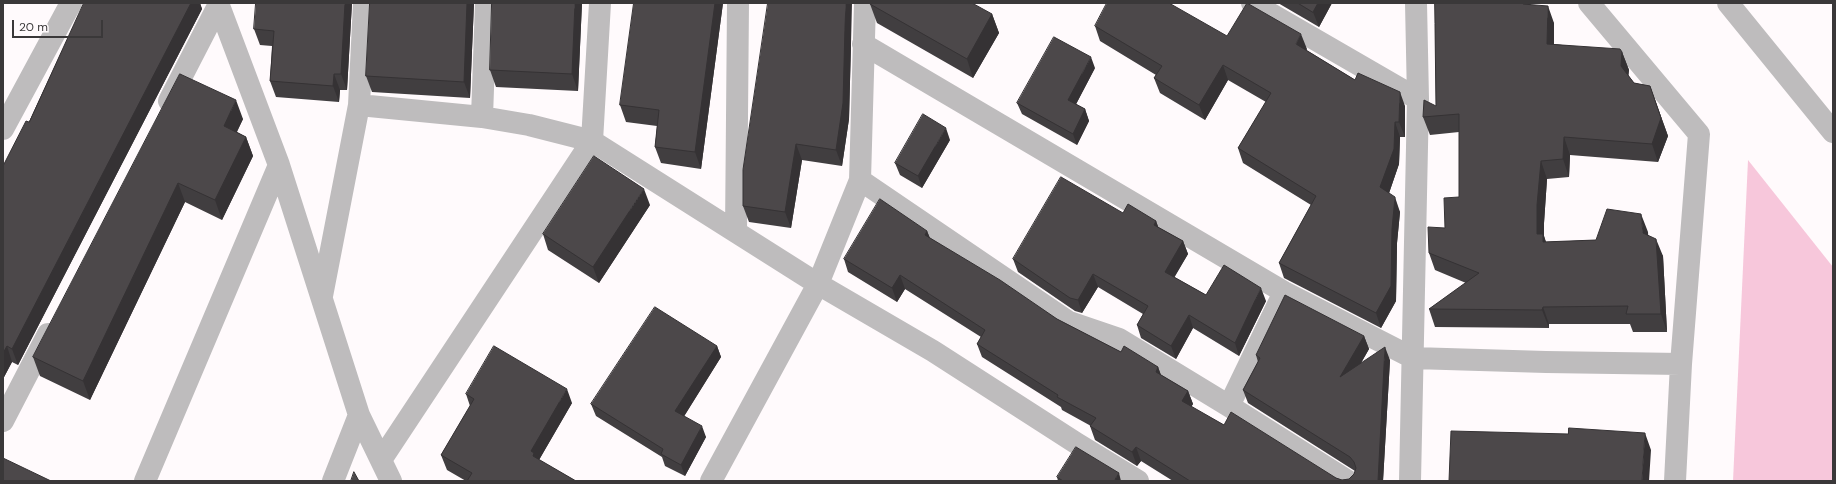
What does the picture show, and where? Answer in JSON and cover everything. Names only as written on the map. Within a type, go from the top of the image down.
[{"type":"street","points":[[3,129],[71,3]]},
{"type":"street","points":[[322,298],[359,105],[364,3]]},
{"type":"street","points":[[482,117],[486,3]]},
{"type":"street","points":[[381,460],[592,141],[600,3]]},
{"type":"street","points":[[736,232],[738,3]]},
{"type":"street","points":[[711,481],[818,284],[860,180],[865,3]]},
{"type":"street","points":[[1252,3],[1418,99]]},
{"type":"street","points":[[1410,481],[1418,99],[1416,3]]},
{"type":"street","points":[[1589,3],[1699,134],[1681,364],[1675,481]]},
{"type":"street","points":[[1728,3],[1833,132]]},
{"type":"street","points":[[159,119],[219,4]]},
{"type":"street","points":[[219,4],[279,165],[359,415],[391,481]]},
{"type":"street","points":[[863,44],[1284,292],[1413,358],[1681,364]]},
{"type":"street","points":[[359,105],[482,117],[529,125],[592,141],[818,284],[933,351],[1076,444],[1138,481]]},
{"type":"street","points":[[145,481],[279,165]]},
{"type":"street","points":[[860,180],[1069,322],[1119,340],[1229,406],[1348,481]]},
{"type":"street","points":[[1229,406],[1284,292]]},
{"type":"street","points":[[3,420],[58,315]]},
{"type":"street","points":[[333,481],[359,415]]},
{"type":"shaded area","points":[[1748,160],[1833,267],[1833,481],[1733,481]]},
{"type":"building","points":[[84,3],[191,3],[12,349],[7,346],[3,353],[3,166],[26,121],[29,122]]},
{"type":"building","points":[[256,3],[345,3],[341,74],[334,74],[333,86],[270,81],[274,31],[254,29]]},
{"type":"building","points":[[370,3],[467,3],[464,82],[366,76]]},
{"type":"building","points":[[492,3],[575,3],[572,74],[490,70]]},
{"type":"building","points":[[634,3],[715,3],[695,152],[655,147],[659,110],[620,105]]},
{"type":"building","points":[[768,3],[846,3],[843,103],[836,150],[796,144],[785,212],[743,206],[743,170]]},
{"type":"building","points":[[870,3],[972,3],[992,14],[967,59]]},
{"type":"building","points":[[1107,3],[1169,3],[1227,36],[1247,3],[1301,34],[1296,44],[1355,80],[1358,73],[1400,92],[1399,122],[1395,122],[1394,149],[1380,187],[1395,197],[1392,229],[1391,286],[1376,313],[1279,263],[1316,196],[1238,148],[1271,93],[1223,65],[1199,105],[1154,78],[1162,66],[1095,26]]},
{"type":"building","points":[[1298,3],[1318,3],[1313,12]]},
{"type":"building","points":[[1435,3],[1523,3],[1548,6],[1547,44],[1620,49],[1622,52],[1621,66],[1634,83],[1650,86],[1661,118],[1652,144],[1564,137],[1563,159],[1541,161],[1537,205],[1537,234],[1543,234],[1543,242],[1596,240],[1607,209],[1641,214],[1643,233],[1656,239],[1661,314],[1626,314],[1628,306],[1543,307],[1542,310],[1429,309],[1479,273],[1429,253],[1428,227],[1445,228],[1444,198],[1459,197],[1459,114],[1423,117],[1424,100],[1436,106]]},
{"type":"building","points":[[1054,37],[1091,57],[1068,100],[1085,109],[1073,134],[1017,103]]},
{"type":"building","points":[[180,74],[236,100],[224,126],[246,137],[215,200],[178,183],[83,381],[33,357]]},
{"type":"building","points":[[923,114],[946,128],[918,176],[895,163]]},
{"type":"building","points":[[594,156],[644,189],[593,267],[543,234]]},
{"type":"building","points":[[1061,177],[1123,213],[1128,204],[1156,221],[1154,225],[1183,241],[1165,272],[1206,295],[1224,265],[1261,288],[1235,343],[1189,315],[1171,346],[1137,325],[1148,306],[1093,274],[1078,300],[1070,298],[1013,259]]},
{"type":"building","points":[[880,199],[927,231],[925,235],[1000,280],[1057,319],[1121,352],[1124,346],[1158,367],[1156,372],[1188,391],[1182,401],[1224,425],[1231,412],[1336,478],[1342,480],[1349,479],[1354,474],[1356,468],[1350,457],[1243,390],[1260,358],[1256,355],[1285,295],[1364,336],[1340,377],[1385,347],[1378,481],[1190,481],[1136,447],[1132,452],[1090,426],[1096,418],[1057,397],[1058,395],[977,344],[985,330],[900,275],[892,288],[844,259]]},
{"type":"building","points":[[655,307],[717,346],[675,411],[702,426],[681,465],[661,454],[663,449],[591,404]]},
{"type":"building","points":[[494,346],[567,389],[531,451],[534,453],[533,456],[576,481],[467,481],[472,473],[441,455],[474,399],[466,394]]},
{"type":"building","points":[[1569,428],[1645,433],[1642,481],[1449,481],[1451,431],[1568,434]]},
{"type":"building","points":[[1076,447],[1119,473],[1114,481],[1063,481],[1057,477]]},
{"type":"building","points":[[3,458],[51,481],[3,481]]},
{"type":"building","points":[[354,472],[359,481],[351,481]]}]
